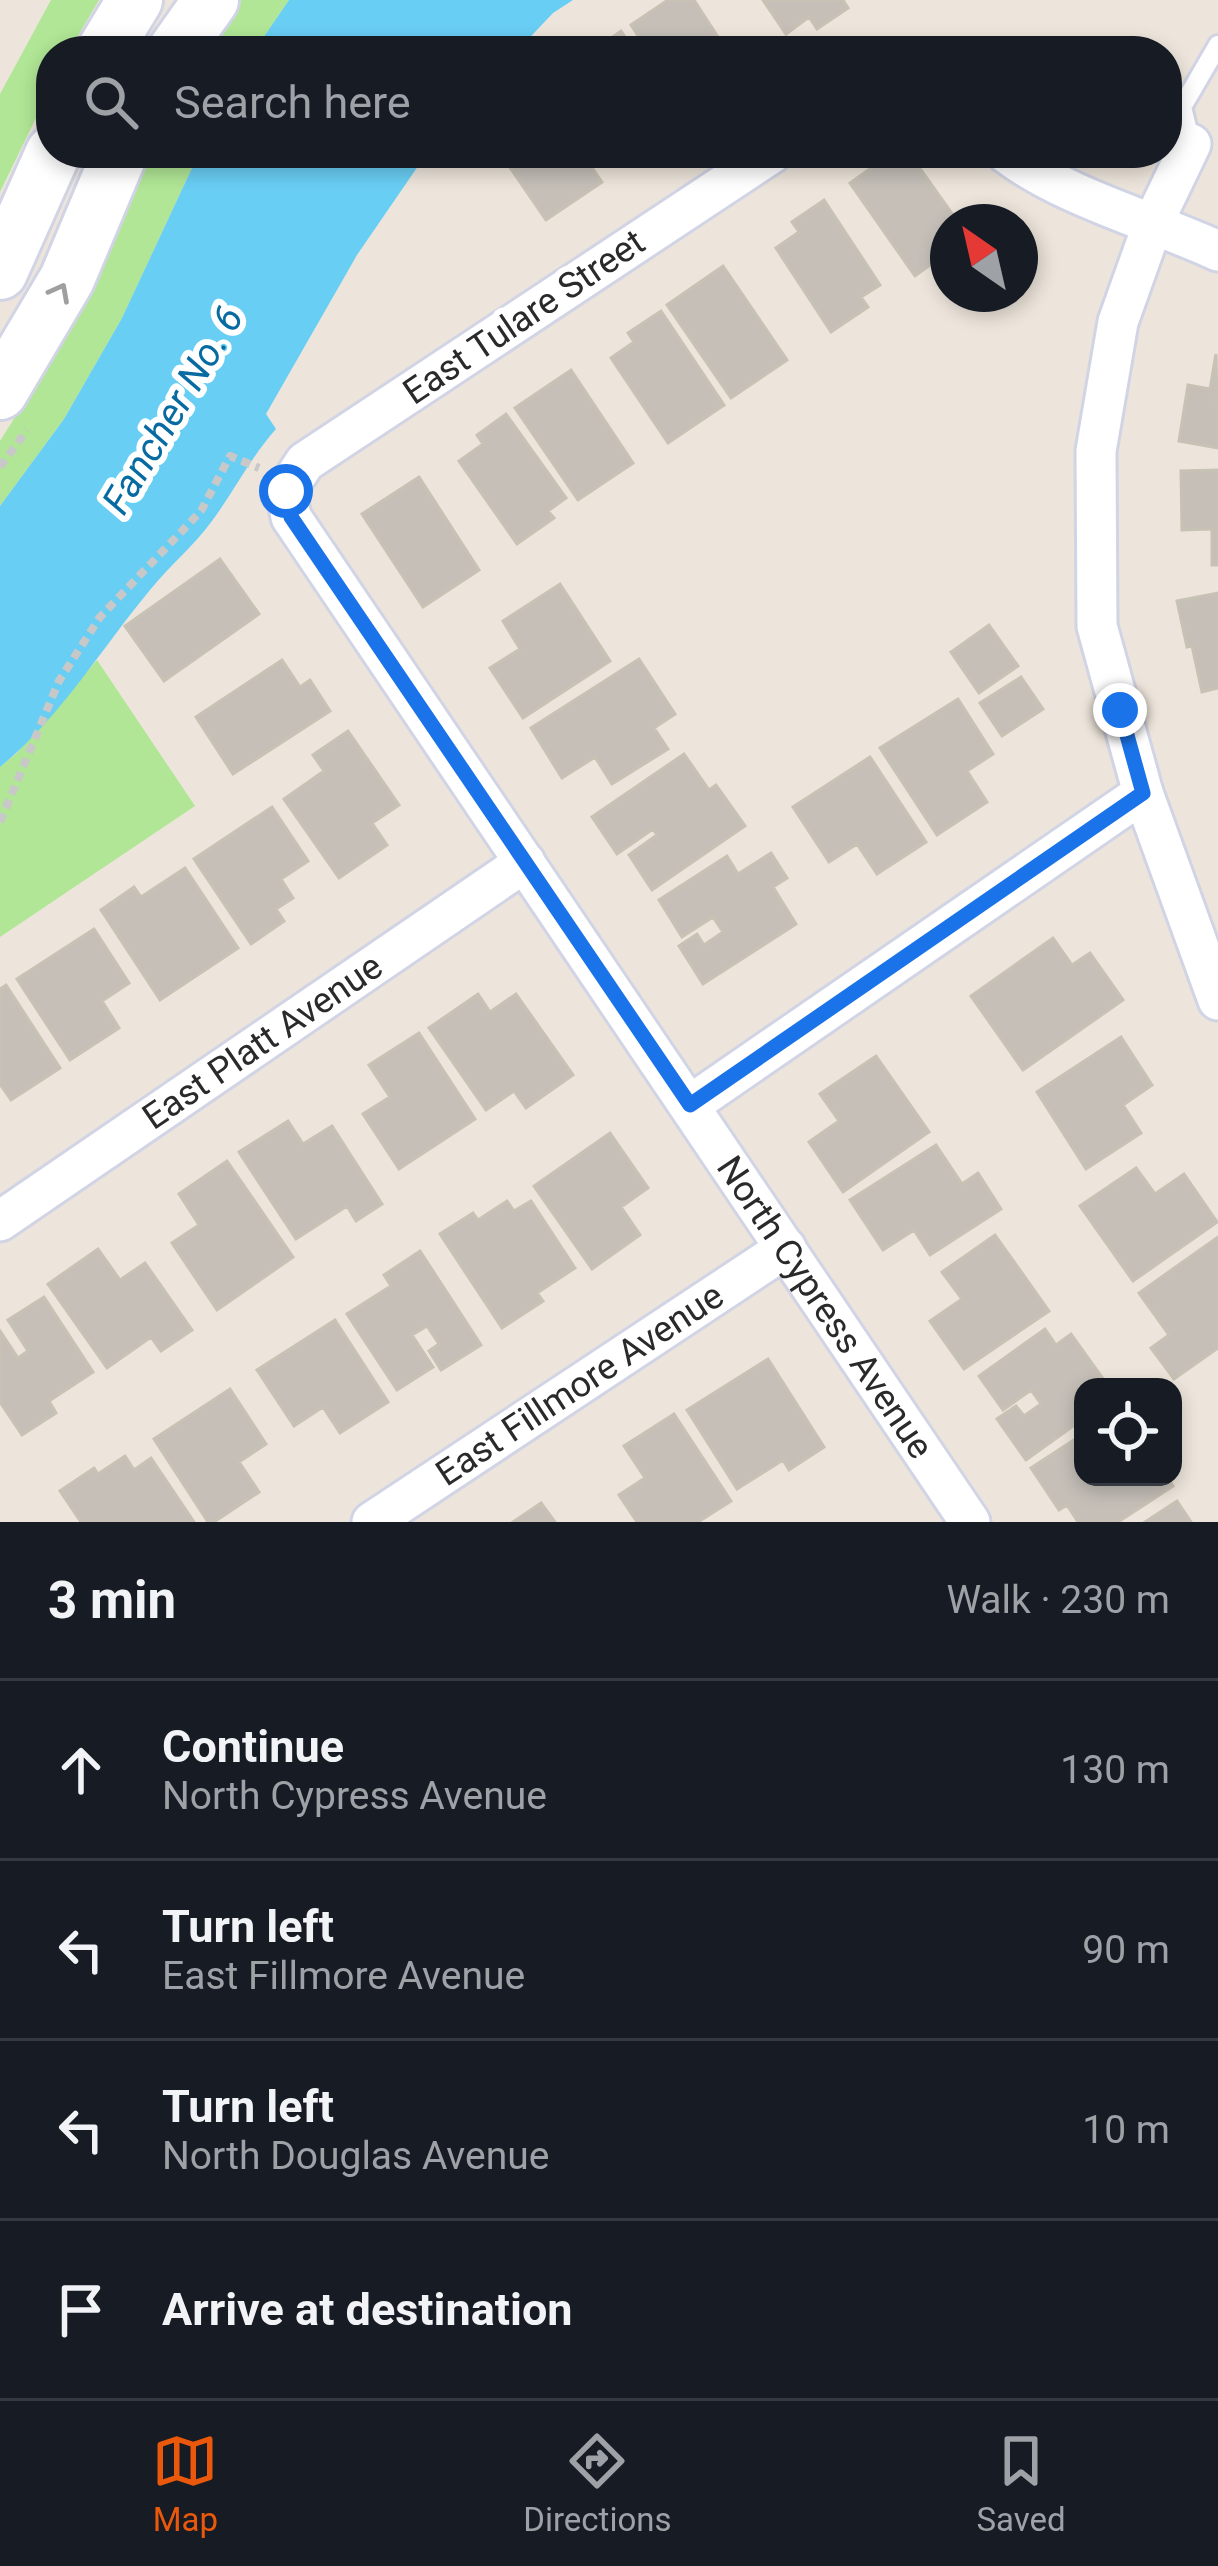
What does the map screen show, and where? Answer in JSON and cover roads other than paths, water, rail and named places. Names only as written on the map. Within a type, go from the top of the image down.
[{"type":"street","points":[[113,36],[136,0]]},
{"type":"street","points":[[186,36],[211,0]]},
{"type":"street","points":[[1182,162],[1191,143]]},
{"type":"street","points":[[0,272],[46,168]]},
{"type":"street","points":[[0,392],[67,279],[114,168]]},
{"type":"street","name":"East Tulare Street","points":[[274,480],[749,168]]},
{"type":"street","points":[[1031,168],[1064,188],[1218,251]]},
{"type":"street","points":[[1179,168],[1154,221],[1118,322],[1096,451],[1097,626],[1143,793],[1210,946],[1218,1000]]},
{"type":"street","name":"North Cypress Avenue","points":[[274,480],[291,517],[970,1522]]},
{"type":"street","points":[[690,1105],[1143,793]]},
{"type":"street","name":"East Platt Avenue","points":[[0,1221],[525,862]]},
{"type":"street","name":"East Fillmore Avenue","points":[[373,1522],[786,1248]]},
{"type":"lane","points":[[1191,143],[1182,107],[1218,45]]},
{"type":"water","points":[[289,0],[573,0],[531,36],[264,36]]},
{"type":"water","name":"Fancher No. 6","points":[[192,168],[417,168],[357,255],[266,414],[276,429],[220,510],[150,590],[61,705],[0,767],[0,506],[64,419],[122,318]]}]
